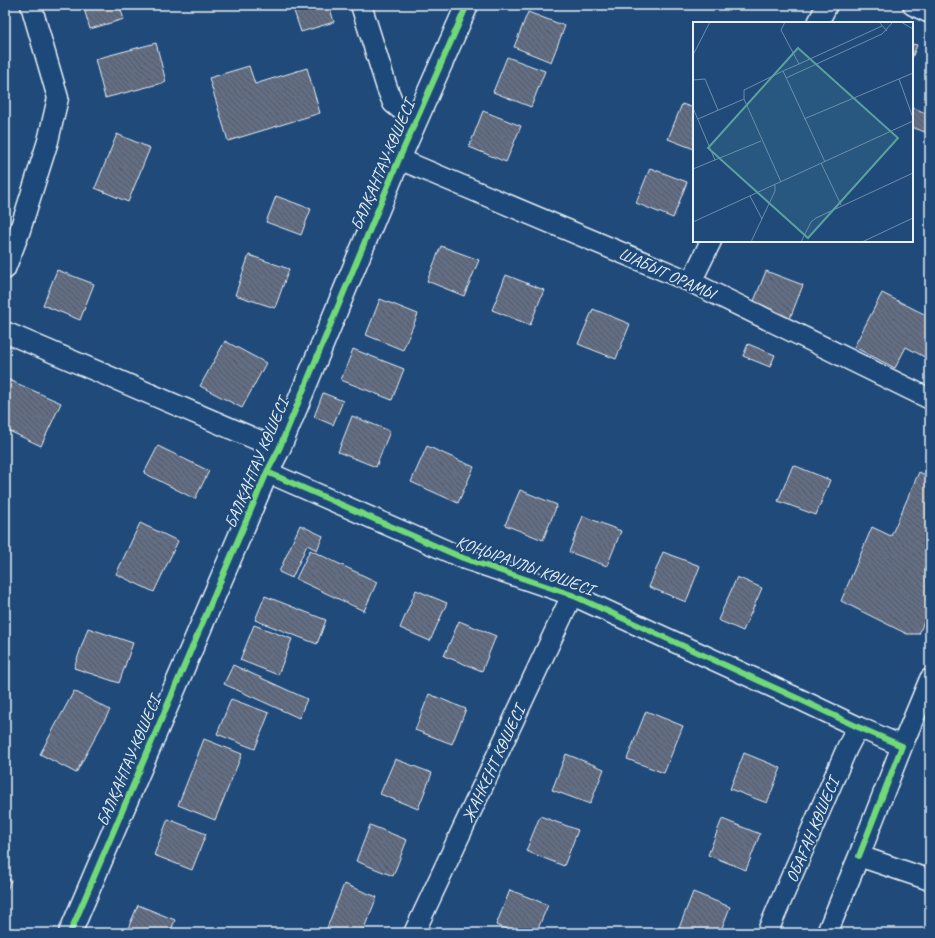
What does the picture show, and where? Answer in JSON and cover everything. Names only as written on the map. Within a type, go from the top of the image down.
[{"type":"street","points":[[5,269],[19,234],[48,141],[58,98],[31,5]]},
{"type":"street","points":[[361,5],[393,103],[404,112],[417,118]]},
{"type":"street","name":"БАЛҚАНТАУ КӨШЕСІ","points":[[70,933],[267,472],[279,448],[399,159],[467,5]]},
{"type":"street","points":[[818,22],[827,5]]},
{"type":"street","points":[[913,5],[930,13]]},
{"type":"street","name":"ШАБЫТ ОРАМЫ","points":[[399,159],[691,282],[930,399]]},
{"type":"street","points":[[691,282],[711,242]]},
{"type":"street","points":[[5,332],[279,448]]},
{"type":"street","name":"ҚОҢЫРАУЛЫ КӨШЕСІ","points":[[267,472],[463,558],[572,595],[858,728],[902,746]]},
{"type":"street","name":"ЖАНКЕНТ КӨШЕСІ","points":[[414,933],[572,595]]},
{"type":"street","points":[[827,933],[930,679]]},
{"type":"street","name":"ОБАҒАН КӨШЕСІ","points":[[767,933],[847,748],[858,728]]},
{"type":"street","points":[[859,856],[930,880]]},
{"type":"building","points":[[83,5],[119,5],[124,19],[90,29]]},
{"type":"building","points":[[292,5],[329,5],[334,22],[301,32]]},
{"type":"building","points":[[528,12],[565,26],[551,62],[514,47]]},
{"type":"building","points":[[156,43],[166,82],[105,98],[95,59]]},
{"type":"building","points":[[913,44],[917,45],[913,55]]},
{"type":"building","points":[[507,57],[545,71],[531,107],[493,92]]},
{"type":"building","points":[[249,66],[255,84],[307,68],[320,113],[228,141],[209,78]]},
{"type":"building","points":[[682,104],[693,108],[693,149],[668,139]]},
{"type":"building","points":[[913,107],[930,115],[930,134],[913,127]]},
{"type":"building","points":[[483,111],[521,126],[506,162],[469,147]]},
{"type":"building","points":[[117,134],[150,148],[128,202],[95,188]]},
{"type":"building","points":[[650,168],[687,182],[673,218],[636,203]]},
{"type":"building","points":[[276,196],[311,209],[301,235],[266,222]]},
{"type":"building","points":[[441,246],[479,260],[464,296],[427,281]]},
{"type":"building","points":[[249,255],[289,269],[275,308],[235,295]]},
{"type":"building","points":[[57,270],[94,284],[80,320],[43,305]]},
{"type":"building","points":[[766,271],[803,285],[789,321],[752,306]]},
{"type":"building","points":[[506,275],[544,290],[530,325],[492,310]]},
{"type":"building","points":[[882,293],[930,317],[930,360],[906,347],[895,368],[854,347]]},
{"type":"building","points":[[380,299],[418,314],[403,350],[366,335]]},
{"type":"building","points":[[593,309],[630,324],[616,359],[578,344]]},
{"type":"building","points":[[225,341],[266,363],[242,408],[200,386]]},
{"type":"building","points":[[748,344],[775,355],[770,367],[743,356]]},
{"type":"building","points":[[353,349],[404,369],[392,400],[341,380]]},
{"type":"building","points":[[5,378],[61,403],[41,446],[5,429]]},
{"type":"building","points":[[323,393],[343,401],[333,425],[314,417]]},
{"type":"building","points":[[352,416],[390,431],[376,467],[338,452]]},
{"type":"building","points":[[158,446],[209,471],[195,499],[144,473]]},
{"type":"building","points":[[427,446],[474,467],[458,503],[411,482]]},
{"type":"building","points":[[793,465],[830,480],[816,515],[778,501]]},
{"type":"building","points":[[919,472],[930,477],[930,554],[928,557],[930,558],[930,607],[919,634],[907,634],[841,601],[872,527],[891,536]]},
{"type":"building","points":[[520,490],[557,505],[543,540],[505,525]]},
{"type":"building","points":[[583,516],[621,531],[607,566],[569,552]]},
{"type":"building","points":[[140,523],[178,541],[154,592],[116,574]]},
{"type":"building","points":[[300,525],[323,536],[317,550],[307,545],[292,578],[279,572]]},
{"type":"building","points":[[310,550],[377,582],[364,611],[296,579]]},
{"type":"building","points":[[663,552],[700,566],[686,602],[649,587]]},
{"type":"building","points":[[737,577],[762,588],[743,631],[718,620]]},
{"type":"building","points":[[416,590],[447,603],[430,641],[400,628]]},
{"type":"building","points":[[265,596],[326,620],[317,644],[255,620]]},
{"type":"building","points":[[459,621],[496,636],[482,671],[444,656]]},
{"type":"building","points":[[254,625],[292,639],[278,675],[240,660]]},
{"type":"building","points":[[88,628],[133,643],[119,683],[74,668]]},
{"type":"building","points":[[233,665],[307,699],[299,718],[224,684]]},
{"type":"building","points":[[74,691],[110,710],[76,773],[40,754]]},
{"type":"building","points":[[429,694],[466,709],[452,744],[415,730]]},
{"type":"building","points":[[231,699],[269,713],[255,749],[217,734]]},
{"type":"building","points":[[646,711],[683,726],[664,773],[627,759]]},
{"type":"building","points":[[204,739],[242,754],[215,820],[178,805]]},
{"type":"building","points":[[744,753],[781,768],[767,803],[730,789]]},
{"type":"building","points":[[566,754],[604,769],[590,804],[552,790]]},
{"type":"building","points":[[395,759],[432,773],[418,809],[380,794]]},
{"type":"building","points":[[540,816],[578,830],[564,866],[526,851]]},
{"type":"building","points":[[168,819],[206,834],[192,870],[154,855]]},
{"type":"building","points":[[722,819],[760,834],[746,870],[708,855]]},
{"type":"building","points":[[370,825],[407,840],[393,876],[356,861]]},
{"type":"building","points":[[5,878],[11,880],[5,895]]},
{"type":"building","points":[[344,884],[377,897],[362,933],[325,933]]},
{"type":"building","points":[[510,890],[548,905],[536,933],[515,933],[496,925]]},
{"type":"building","points":[[693,892],[730,907],[720,933],[693,933],[679,928]]},
{"type":"building","points":[[138,905],[175,920],[170,933],[126,933]]},
{"type":"cycle path","points":[[70,933],[267,472],[279,449],[399,159],[467,5]]},
{"type":"cycle path","points":[[267,472],[463,558],[572,595],[902,746],[859,856]]}]
